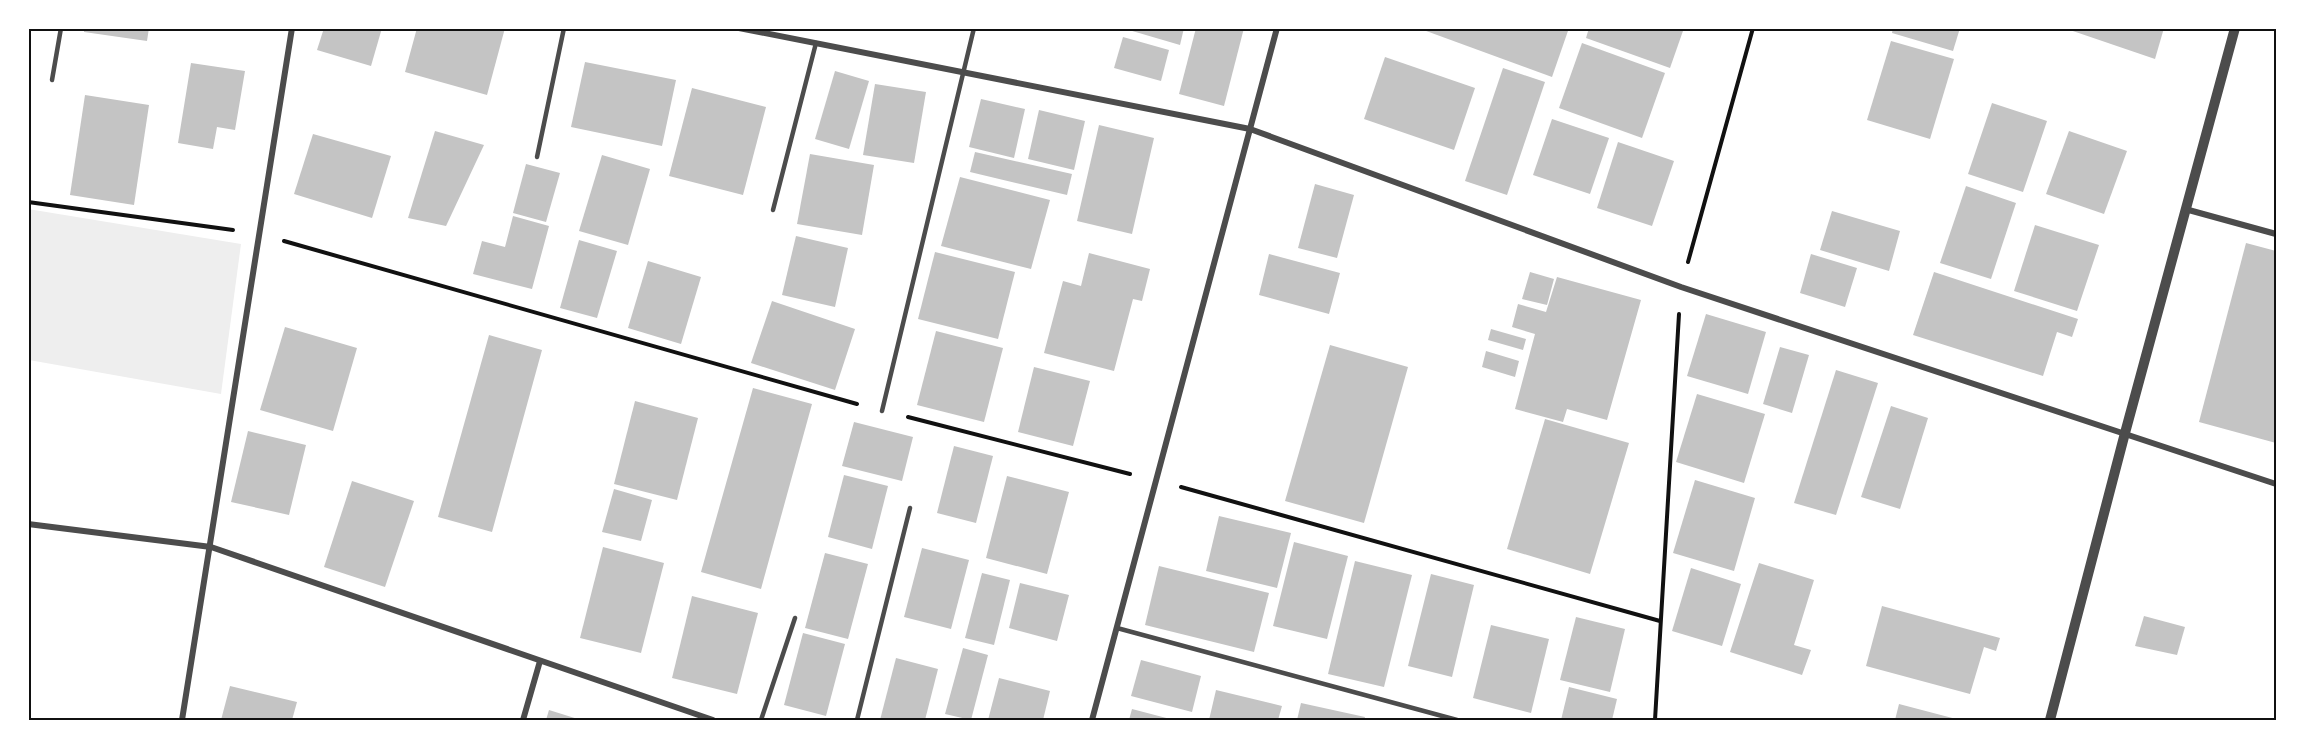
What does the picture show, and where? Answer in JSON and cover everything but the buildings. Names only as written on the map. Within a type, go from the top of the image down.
[{"type":"street","points":[[182,720],[292,28]]},
{"type":"street","points":[[739,28],[1250,129],[1681,287],[2277,484]]},
{"type":"street","points":[[1092,720],[1276,28]]},
{"type":"street","points":[[2049,720],[2235,28]]},
{"type":"street","points":[[2185,209],[2277,234]]},
{"type":"street","points":[[28,524],[211,547],[540,661],[696,718],[713,720]]},
{"type":"street","points":[[523,720],[540,661]]},
{"type":"lane","points":[[52,80],[61,28]]},
{"type":"lane","points":[[537,157],[564,28]]},
{"type":"lane","points":[[882,411],[974,28]]},
{"type":"lane","points":[[773,210],[816,44]]},
{"type":"lane","points":[[857,720],[910,508]]},
{"type":"lane","points":[[761,720],[795,618]]},
{"type":"lane","points":[[1117,628],[1457,720]]},
{"type":"path","points":[[1655,720],[1681,287],[1753,28]]},
{"type":"path","points":[[28,202],[260,234],[882,411],[1156,480],[1660,621]]},
{"type":"shaded area","points":[[28,209],[241,244],[221,394],[29,360]]}]
